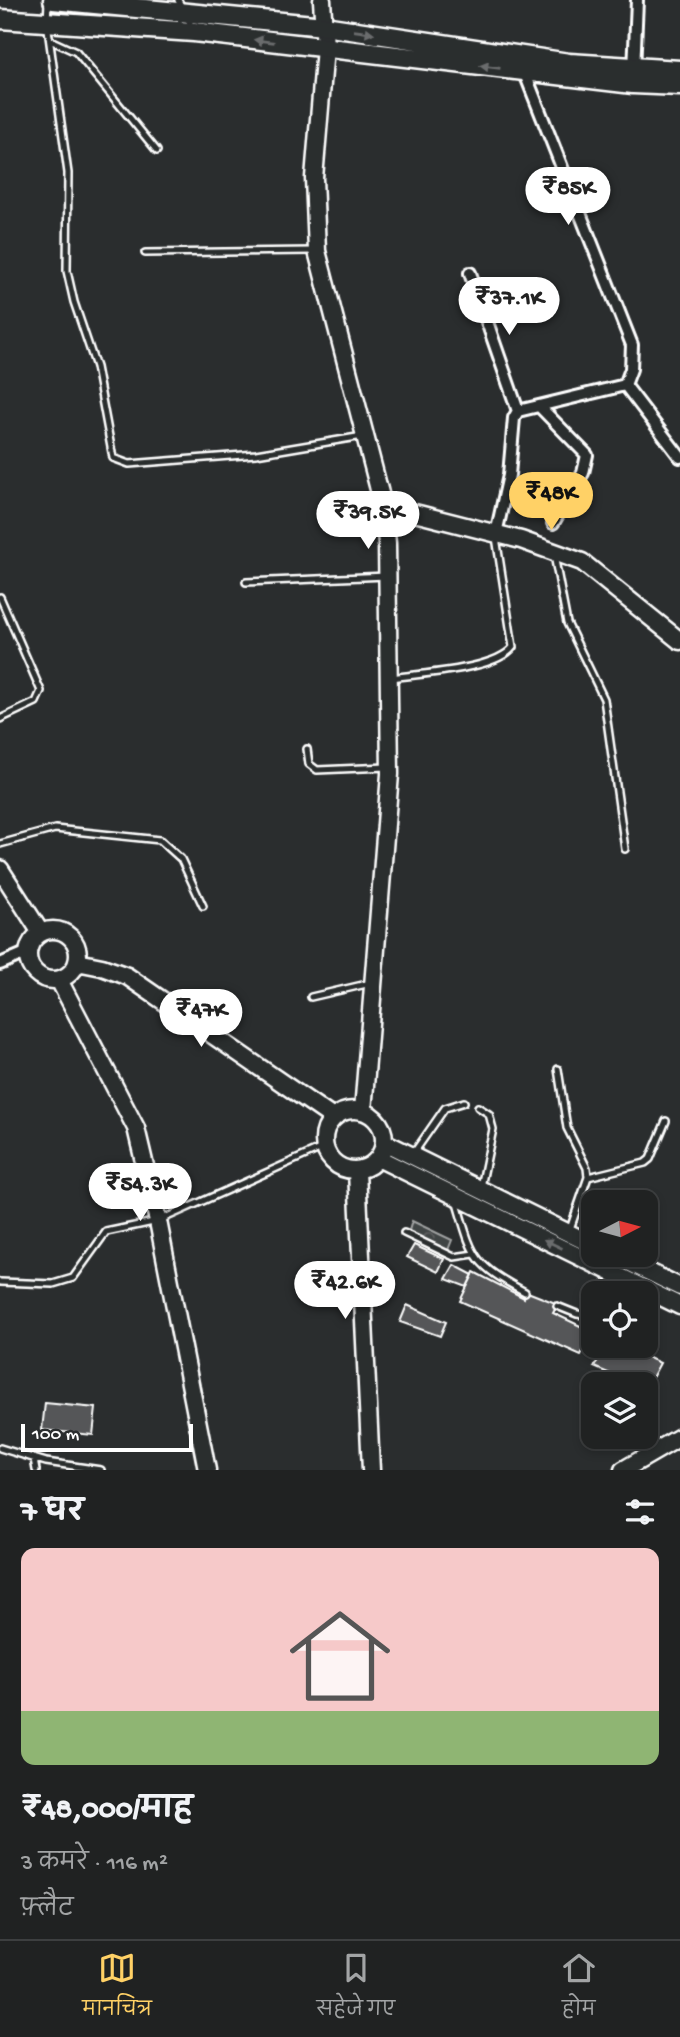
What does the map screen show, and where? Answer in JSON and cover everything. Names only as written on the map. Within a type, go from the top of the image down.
[{"type":"main road","points":[[50,0],[182,7],[324,26],[569,63],[680,86]]},
{"type":"main road","points":[[0,19],[49,32],[194,32],[524,71],[633,76],[680,70]]},
{"type":"street","points":[[322,0],[325,48],[314,178],[317,251],[383,505],[387,576],[390,767],[363,1111]]},
{"type":"street","points":[[633,76],[637,0]]},
{"type":"street","points":[[524,71],[632,345],[631,369],[625,385]]},
{"type":"street","points":[[470,273],[518,411]]},
{"type":"street","points":[[496,534],[509,475],[514,418],[518,411],[625,385]]},
{"type":"street","points":[[625,385],[680,457]]},
{"type":"street","points":[[539,406],[587,454],[583,472],[553,523]]},
{"type":"street","points":[[383,505],[496,534],[582,562],[680,642]]},
{"type":"street","points":[[0,869],[41,933]]},
{"type":"street","points":[[57,930],[71,938],[78,954],[74,970],[59,980],[43,979],[36,974],[28,960],[28,952],[30,944],[41,933],[57,930]]},
{"type":"street","points":[[0,964],[28,952]]},
{"type":"street","points":[[77,962],[127,976],[333,1118]]},
{"type":"street","points":[[59,980],[136,1128],[158,1221],[206,1470]]},
{"type":"street","points":[[357,1171],[335,1164],[324,1147],[326,1126],[333,1118],[351,1110],[363,1111],[376,1119],[381,1150]]},
{"type":"street","points":[[381,1150],[411,1156],[458,1189],[481,1190],[581,1239]]},
{"type":"street","points":[[357,1171],[381,1150]]},
{"type":"street","points":[[381,1150],[458,1189],[619,1281]]},
{"type":"street","points":[[357,1171],[371,1470]]},
{"type":"street","points":[[639,1267],[680,1287]]},
{"type":"street","points":[[658,1298],[680,1306]]},
{"type":"street","points":[[623,1470],[680,1437]]},
{"type":"lane","points":[[50,0],[49,32],[69,183],[67,271],[74,302],[96,367],[113,458],[129,464],[256,454],[363,436]]},
{"type":"lane","points":[[182,7],[194,32]]},
{"type":"lane","points":[[49,32],[76,52],[157,151]]},
{"type":"lane","points":[[145,253],[317,251]]},
{"type":"lane","points":[[390,678],[478,665],[509,653],[513,647],[498,565],[496,534]]},
{"type":"lane","points":[[553,552],[566,623],[604,699],[625,849]]},
{"type":"lane","points":[[246,582],[387,576]]},
{"type":"lane","points":[[0,597],[41,691],[36,702],[0,719]]},
{"type":"lane","points":[[307,749],[309,764],[317,770],[390,767]]},
{"type":"lane","points":[[0,844],[55,829],[160,840],[181,859],[203,906]]},
{"type":"lane","points":[[311,997],[374,982]]},
{"type":"lane","points":[[558,1069],[567,1128],[587,1168],[588,1177],[569,1233]]},
{"type":"lane","points":[[411,1156],[445,1108],[464,1102]]},
{"type":"lane","points":[[478,1107],[489,1114],[493,1129],[481,1190]]},
{"type":"lane","points":[[588,1177],[645,1163],[650,1159],[666,1121]]},
{"type":"lane","points":[[0,1282],[64,1282],[80,1272],[106,1231],[158,1221],[324,1147]]},
{"type":"lane","points":[[458,1189],[474,1254],[492,1275],[525,1292]]},
{"type":"lane","points":[[404,1233],[454,1257],[474,1254]]},
{"type":"lane","points":[[557,1306],[581,1314]]},
{"type":"lane","points":[[0,1448],[62,1468],[101,1470]]},
{"type":"lane","points":[[34,1459],[36,1470]]},
{"type":"green space","points":[[412,1221],[452,1240],[446,1255],[407,1237]]},
{"type":"building","points":[[414,1245],[444,1259],[438,1272],[407,1257]]},
{"type":"building","points":[[454,1265],[473,1275],[467,1287],[446,1279]]},
{"type":"building","points":[[474,1272],[524,1298],[525,1291],[558,1304],[553,1313],[581,1326],[581,1355],[460,1301]]},
{"type":"building","points":[[407,1305],[446,1322],[440,1336],[400,1322]]},
{"type":"building","points":[[599,1358],[649,1358],[660,1363],[655,1372],[606,1372],[594,1367]]},
{"type":"building","points":[[45,1403],[96,1408],[93,1435],[42,1430]]}]
